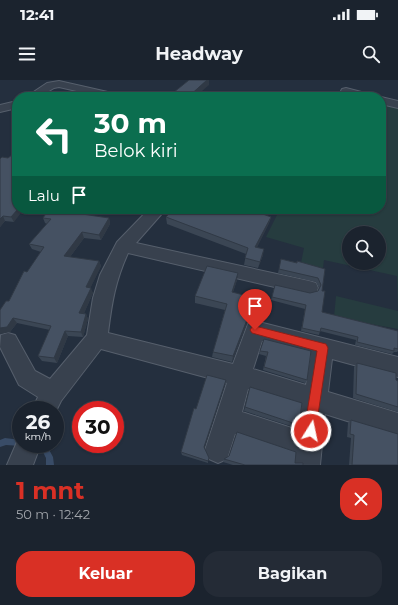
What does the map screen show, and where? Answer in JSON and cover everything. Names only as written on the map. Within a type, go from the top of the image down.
[{"type":"street","points":[[40,92],[55,84],[93,92]]},
{"type":"street","points":[[386,101],[398,105]]},
{"type":"street","points":[[0,109],[12,105]]},
{"type":"street","points":[[8,342],[27,378],[48,401],[97,339],[103,298],[109,275],[123,246],[153,214]]},
{"type":"street","points":[[123,246],[309,288]]},
{"type":"street","points":[[218,450],[257,323],[323,348],[398,367]]},
{"type":"street","points":[[97,339],[240,376],[398,425]]},
{"type":"street","points":[[228,420],[308,456],[323,348]]},
{"type":"green space","points":[[386,104],[398,108],[398,311],[397,276],[370,270],[386,270],[386,226],[342,226],[342,264],[324,260],[323,268],[301,263],[304,248],[266,237],[278,214],[386,214]]},
{"type":"green space","points":[[336,296],[398,311],[398,329],[334,317]]},
{"type":"building","points":[[189,80],[207,80],[194,92],[174,92]]},
{"type":"building","points":[[12,155],[12,214],[14,214],[11,217],[3,216],[0,219],[0,159],[2,157],[8,158]]},
{"type":"building","points":[[46,214],[82,214],[109,218],[99,235],[82,232],[64,256],[99,261],[86,287],[91,288],[79,313],[86,314],[81,332],[65,331],[54,358],[38,356],[51,326],[13,318],[7,327],[0,328],[0,310],[6,301],[9,301],[24,271],[27,272],[44,247],[29,244],[51,219],[43,218]]},
{"type":"building","points":[[169,214],[263,214],[271,217],[255,247],[264,249],[260,262],[245,258],[248,248],[166,217]]},
{"type":"building","points":[[281,259],[297,263],[297,261],[325,269],[322,291],[325,291],[322,312],[398,331],[398,349],[394,348],[394,351],[357,342],[358,337],[321,328],[320,332],[302,328],[306,305],[272,297],[275,285],[310,293],[318,291],[321,285],[318,278],[279,269]]},
{"type":"building","points":[[207,266],[238,273],[232,292],[259,299],[255,314],[248,317],[233,356],[213,352],[227,304],[195,296]]},
{"type":"building","points":[[264,339],[311,351],[307,380],[264,367],[268,352],[260,351]]},
{"type":"building","points":[[357,363],[396,373],[396,380],[398,381],[398,407],[356,394]]},
{"type":"building","points":[[207,375],[226,380],[204,447],[209,458],[208,461],[181,452],[194,408],[196,409]]},
{"type":"building","points":[[250,387],[302,403],[299,425],[245,407]]},
{"type":"building","points":[[351,420],[398,434],[398,465],[352,465],[354,435],[350,434]]},
{"type":"building","points":[[237,432],[296,452],[295,463],[303,463],[303,465],[245,465],[224,459],[229,456]]},
{"type":"waterway","points":[[0,444],[5,441],[12,442]]},
{"type":"waterway","points":[[47,453],[50,465]]},
{"type":"route","points":[[255,330],[323,348],[311,431]]}]
